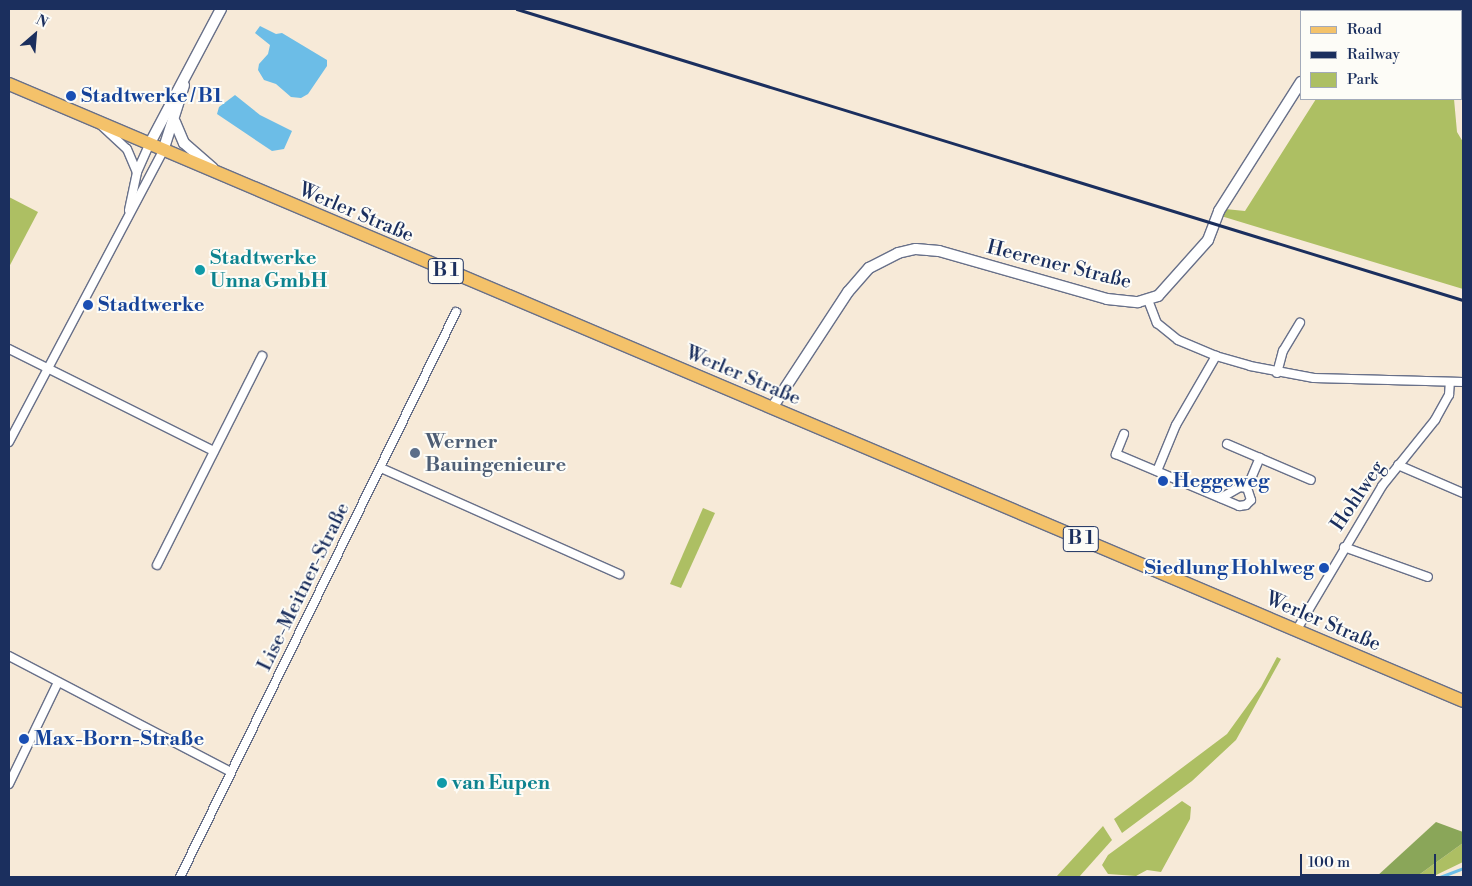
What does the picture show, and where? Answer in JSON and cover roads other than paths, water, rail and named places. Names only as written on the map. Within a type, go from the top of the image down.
[{"type":"main road","name":"Werler Straße","points":[[9,84],[100,125],[1463,701]]},
{"type":"street","points":[[129,212],[137,172],[149,145],[186,79],[221,9]]},
{"type":"street","points":[[9,442],[129,212],[163,151],[175,122],[186,79]]},
{"type":"street","name":"Heerener Straße","points":[[772,408],[848,292],[869,268],[898,253],[916,249],[938,251],[1107,299],[1148,300],[1165,291],[1208,240],[1222,206],[1300,84]]},
{"type":"street","points":[[175,122],[184,143],[219,174]]},
{"type":"street","points":[[100,125],[127,149],[137,172]]},
{"type":"street","points":[[1148,300],[1152,314],[1165,330],[1178,340],[1216,356],[1277,373],[1314,378],[1463,382]]},
{"type":"street","name":"Lise-Meitner-Straße","points":[[180,877],[456,312]]},
{"type":"street","points":[[1277,373],[1283,351],[1300,322]]},
{"type":"street","points":[[9,349],[214,451]]},
{"type":"street","points":[[157,565],[262,356]]},
{"type":"street","points":[[1157,471],[1176,426],[1216,356]]},
{"type":"street","name":"Hohlweg","points":[[1296,631],[1344,547],[1398,465],[1435,420],[1449,395],[1450,382]]},
{"type":"street","points":[[1124,434],[1116,454],[1239,506],[1246,505],[1251,497],[1247,488],[1260,458]]},
{"type":"street","points":[[1228,444],[1311,480]]},
{"type":"street","points":[[1398,465],[1463,493]]},
{"type":"street","points":[[381,468],[619,574]]},
{"type":"street","points":[[1221,498],[1240,487],[1247,488]]},
{"type":"street","points":[[1344,547],[1428,577]]},
{"type":"street","points":[[9,656],[231,772]]},
{"type":"street","points":[[9,784],[58,682]]},
{"type":"water","points":[[260,26],[276,34],[282,33],[327,60],[327,66],[308,94],[301,98],[291,97],[276,84],[264,80],[258,70],[259,64],[268,54],[270,45],[255,33]]},
{"type":"water","points":[[235,95],[260,115],[292,131],[284,149],[272,151],[217,114],[219,107]]},
{"type":"waterway","points":[[1440,877],[1463,868]]},
{"type":"railway","points":[[517,9],[1463,300]]},
{"type":"place","name":"Stadtwerke / B1","points":[[71,96]]},
{"type":"place","name":"Stadtwerke Unna GmbH","points":[[200,270]]},
{"type":"place","name":"Stadtwerke","points":[[88,305]]},
{"type":"place","name":"Werner Bauingenieure","points":[[415,453]]},
{"type":"place","name":"Heggeweg","points":[[1163,481]]},
{"type":"place","name":"Siedlung Hohlweg","points":[[1324,568]]},
{"type":"place","name":"Max-Born-Straße","points":[[24,739]]},
{"type":"place","name":"van Eupen","points":[[442,783]]}]
